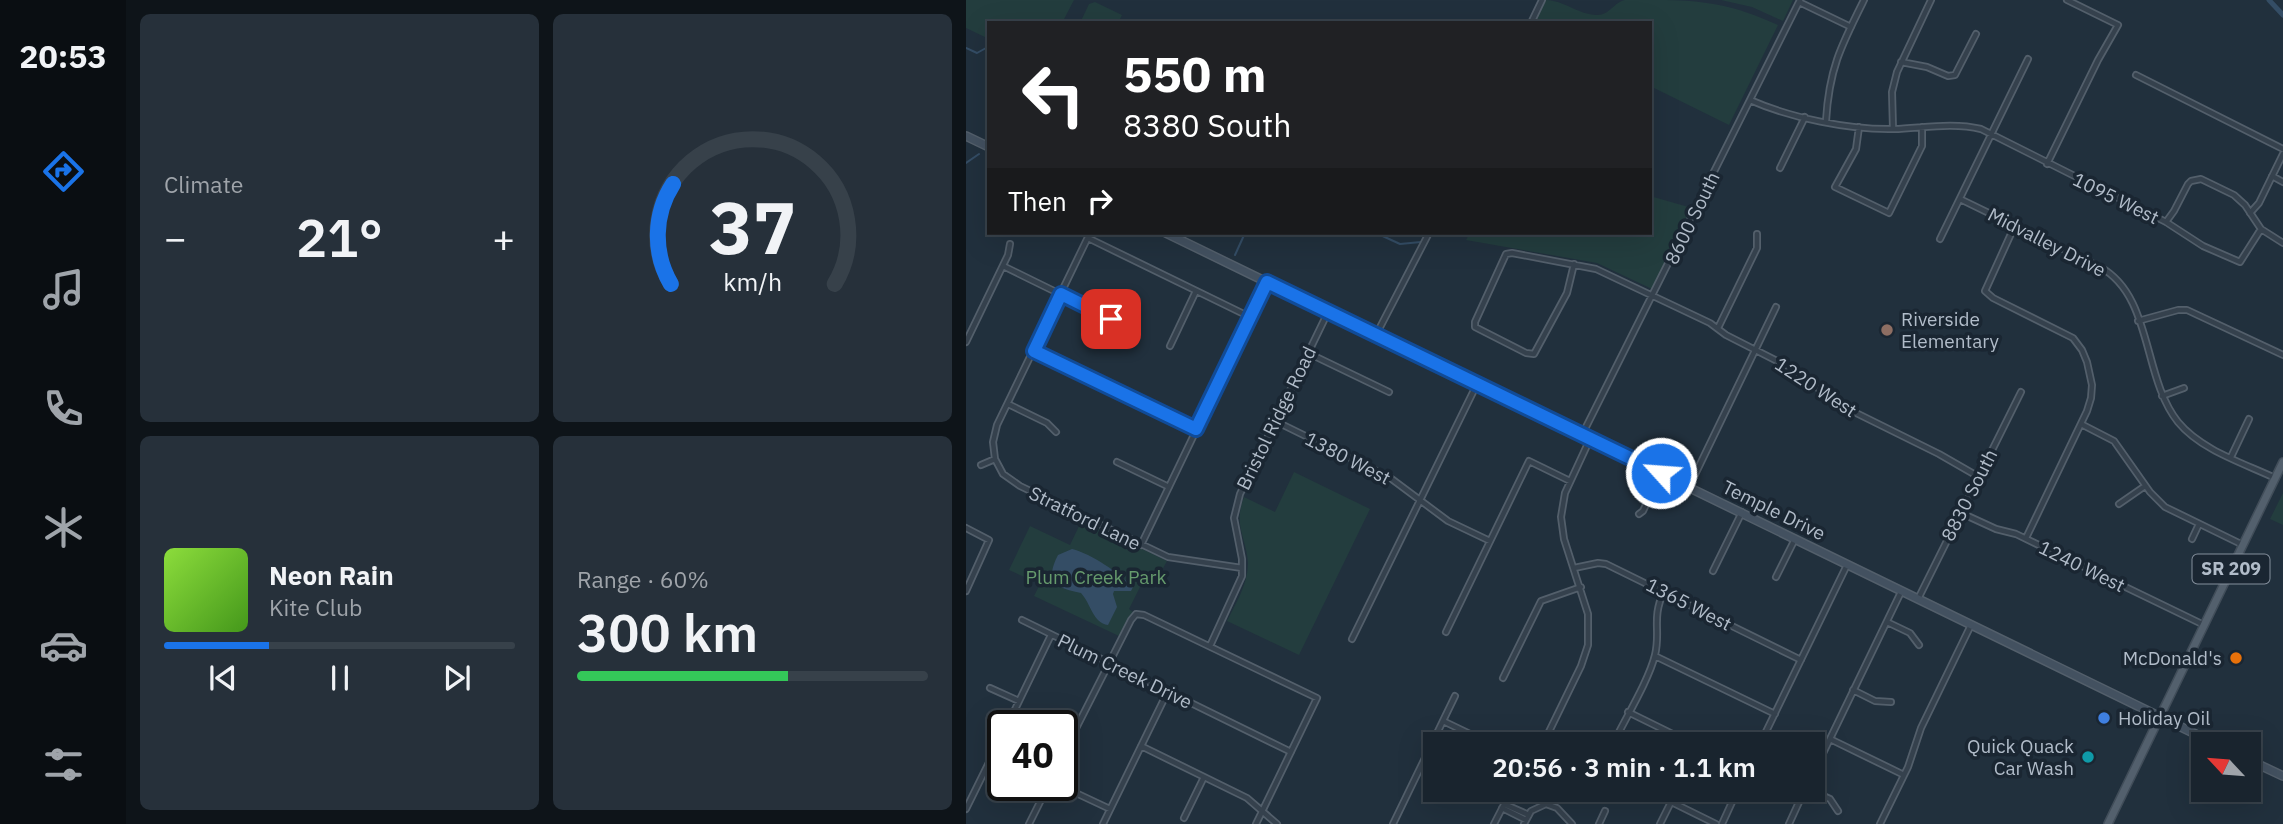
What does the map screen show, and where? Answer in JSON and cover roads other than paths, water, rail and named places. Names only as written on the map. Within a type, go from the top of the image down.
[{"type":"main road","name":"SR 209","points":[[2108,824],[2283,462]]},
{"type":"street","points":[[1532,21],[1542,0]]},
{"type":"street","points":[[1826,121],[1830,80],[1839,52],[1864,0]]},
{"type":"street","points":[[1893,129],[1892,92],[1897,72],[1931,0]]},
{"type":"street","points":[[2047,164],[2118,25],[2067,0]]},
{"type":"street","points":[[2080,7],[2084,0]]},
{"type":"street","points":[[1800,1],[1851,27]]},
{"type":"street","name":"8600 South","points":[[1582,435],[1800,1]]},
{"type":"street","points":[[1902,62],[1952,76],[1958,72],[1976,34]]},
{"type":"street","points":[[1940,239],[2028,59]]},
{"type":"street","points":[[2136,75],[2283,149]]},
{"type":"street","name":"1095 West","points":[[1750,100],[1805,117],[1859,127],[1893,129],[1961,125],[1981,130],[2166,222],[2192,240],[2241,262],[2261,229]]},
{"type":"street","points":[[1780,168],[1805,117]]},
{"type":"street","points":[[1859,127],[1856,149],[1835,187],[1889,213],[1922,146],[1922,127]]},
{"type":"street","points":[[966,136],[987,146]]},
{"type":"street","points":[[2250,213],[2259,203],[2283,155]]},
{"type":"street","points":[[2272,176],[2283,182]]},
{"type":"street","points":[[2166,222],[2188,184],[2196,179],[2234,195],[2261,229],[2283,243]]},
{"type":"street","name":"Midvalley Drive","points":[[1960,199],[2111,273],[2127,290],[2162,396],[2170,410],[2190,433],[2275,478]]},
{"type":"street","points":[[2015,226],[1985,291],[1993,298],[2066,333],[2078,344],[2087,362],[2092,385],[2089,405],[2081,424],[2026,538]]},
{"type":"street","points":[[1718,328],[1757,248],[1756,234]]},
{"type":"street","name":"Temple Drive","points":[[1170,235],[2192,732]]},
{"type":"street","points":[[1376,335],[1428,235]]},
{"type":"street","points":[[981,465],[995,459],[995,433],[1089,236],[1250,317]]},
{"type":"street","points":[[966,342],[1003,266],[1010,244]]},
{"type":"street","name":"1220 West","points":[[1574,264],[1567,293],[1538,349],[1532,355],[1475,327],[1506,254],[1574,264],[1609,273],[1793,369],[1840,405],[1979,477]]},
{"type":"street","points":[[1003,266],[1111,319]]},
{"type":"street","points":[[1141,545],[1267,282]]},
{"type":"street","points":[[1170,346],[1196,291]]},
{"type":"street","points":[[1689,486],[1776,307]]},
{"type":"street","points":[[2138,321],[2187,310],[2283,355]]},
{"type":"street","name":"Bristol Ridge Road","points":[[1210,646],[1237,590],[1242,568],[1234,526],[1240,494],[1328,311]]},
{"type":"street","points":[[1034,351],[1196,429]]},
{"type":"street","points":[[1308,353],[1389,393]]},
{"type":"street","points":[[1352,639],[1477,384]]},
{"type":"street","points":[[2162,396],[2184,388]]},
{"type":"street","name":"8830 South","points":[[1917,598],[2021,392]]},
{"type":"street","points":[[1008,404],[1046,423],[1056,432]]},
{"type":"street","points":[[2231,457],[2249,419]]},
{"type":"street","name":"1380 West","points":[[1275,421],[1389,477],[1448,521],[1490,541]]},
{"type":"street","points":[[2081,424],[2114,441],[2146,486],[2165,506],[2243,545]]},
{"type":"street","points":[[1549,732],[1581,666],[1588,645],[1588,614],[1564,539],[1561,517],[1565,493],[1590,439]]},
{"type":"street","name":"Stratford Lane","points":[[995,459],[1003,474],[1020,486],[1141,545],[1174,559],[1242,568]]},
{"type":"street","points":[[1446,632],[1529,461],[1570,481]]},
{"type":"street","points":[[1118,463],[1169,487]]},
{"type":"street","points":[[1639,514],[1643,511],[1661,473]]},
{"type":"street","points":[[2119,504],[2146,486]]},
{"type":"street","points":[[1713,571],[1742,512]]},
{"type":"street","name":"1240 West","points":[[1959,512],[1996,529],[2026,538],[2204,625]]},
{"type":"street","points":[[2192,539],[2199,524]]},
{"type":"street","points":[[966,528],[989,540],[966,591]]},
{"type":"street","points":[[1776,577],[1795,538]]},
{"type":"street","name":"1365 West","points":[[1574,568],[1589,564],[1606,564],[1801,660]]},
{"type":"street","points":[[1767,732],[1848,564]]},
{"type":"street","points":[[1503,678],[1541,601],[1581,587]]},
{"type":"street","points":[[1619,732],[1655,656],[1656,609],[1664,591]]},
{"type":"street","points":[[1825,748],[1902,591]]},
{"type":"street","points":[[1078,725],[1136,614],[1144,615],[1317,698],[1256,824]]},
{"type":"street","points":[[1022,620],[1052,635]]},
{"type":"street","points":[[1886,622],[1910,633],[1919,645]]},
{"type":"street","points":[[1880,824],[1904,775],[1921,728],[1971,625]]},
{"type":"street","name":"Plum Creek Drive","points":[[1015,710],[1052,635],[1291,752]]},
{"type":"street","points":[[1655,656],[1775,714]]},
{"type":"street","points":[[990,688],[1019,701]]},
{"type":"street","points":[[1853,690],[1875,701],[1891,702]]},
{"type":"street","points":[[1102,824],[1168,691]]},
{"type":"street","points":[[1393,824],[1455,696]]},
{"type":"street","points":[[1628,712],[1669,732]]},
{"type":"street","points":[[1443,721],[1466,732]]},
{"type":"street","points":[[1830,739],[1904,775]]},
{"type":"street","points":[[1141,746],[1247,798],[1277,824]]},
{"type":"street","points":[[966,809],[987,766]]},
{"type":"street","points":[[2261,766],[2283,776]]},
{"type":"street","points":[[1185,818],[1204,777]]},
{"type":"street","points":[[1078,794],[1110,809]]},
{"type":"street","points":[[1825,798],[1838,811]]},
{"type":"street","points":[[1029,824],[1040,801]]},
{"type":"street","points":[[1494,824],[1505,802]]},
{"type":"street","points":[[1660,824],[1671,802],[1716,824]]},
{"type":"street","points":[[1722,824],[1732,802]]},
{"type":"street","points":[[1788,824],[1800,802]]},
{"type":"street","points":[[1503,806],[1527,820],[1541,805],[1552,805],[1572,824]]},
{"type":"street","points":[[1599,824],[1605,811]]},
{"type":"water","points":[[1072,549],[1105,565],[1133,587],[1131,591],[1114,591],[1117,607],[1108,625],[1099,621],[1081,593],[1059,586],[1053,578],[1052,572],[1058,555]]},
{"type":"waterway","points":[[2269,0],[2283,15]]},
{"type":"waterway","points":[[966,48],[977,53],[987,49]]},
{"type":"waterway","points":[[966,163],[979,154]]},
{"type":"waterway","points":[[1235,255],[1244,235]]},
{"type":"waterway","points":[[1380,235],[1400,244],[1421,242]]},
{"type":"place","name":"Riverside Elementary","points":[[1887,330]]},
{"type":"place","name":"McDonald's","points":[[2236,658]]},
{"type":"place","name":"Holiday Oil","points":[[2104,718]]},
{"type":"place","name":"Quick Quack Car Wash","points":[[2088,757]]},
{"type":"park label","name":"Plum Creek Park","points":[[1096,577]]}]
